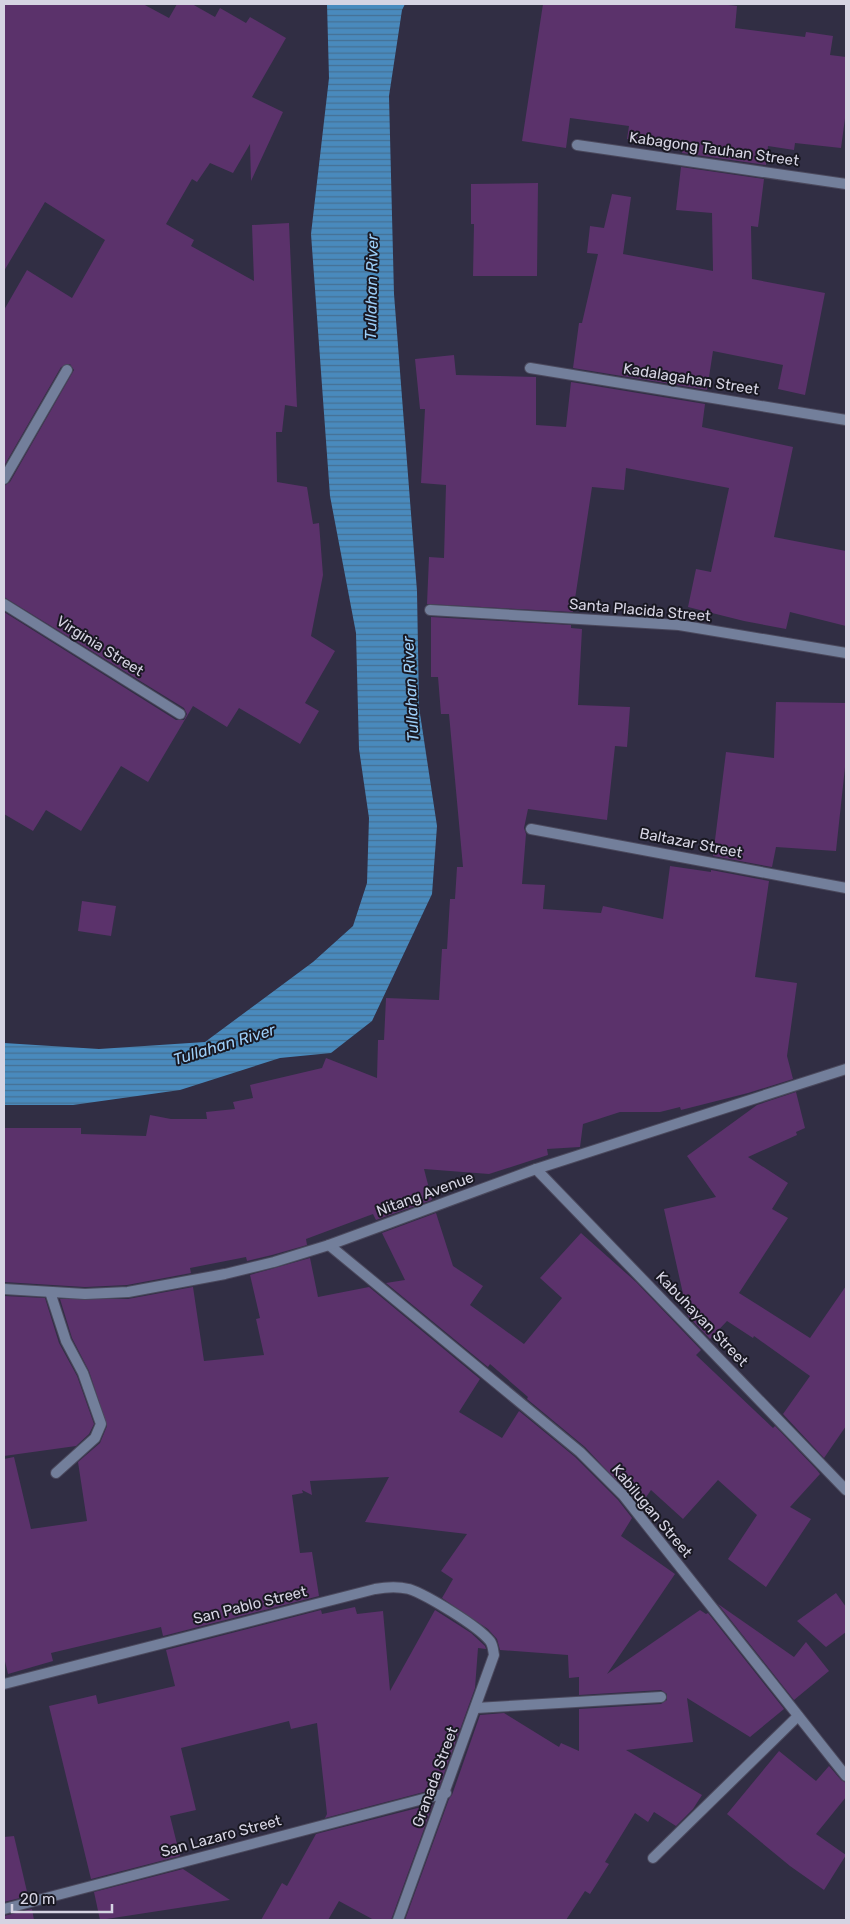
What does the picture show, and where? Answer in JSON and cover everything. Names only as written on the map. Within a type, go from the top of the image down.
[{"type":"street","name":"Kabagong Tauhan Street","points":[[577,145],[846,184]]},
{"type":"street","name":"Kadalagahan Street","points":[[530,368],[846,420]]},
{"type":"street","points":[[4,479],[67,370]]},
{"type":"street","name":"Virginia Street","points":[[4,604],[180,714]]},
{"type":"street","name":"Santa Placida Street","points":[[430,610],[679,625],[846,653]]},
{"type":"street","name":"Baltazar Street","points":[[531,829],[846,888]]},
{"type":"street","name":"Nitang Avenue","points":[[4,1289],[50,1292],[128,1292],[174,1285],[274,1262],[329,1245],[536,1169],[846,1069]]},
{"type":"street","name":"Kabuhayan Street","points":[[536,1169],[846,1490]]},
{"type":"street","name":"Kabilugan Street","points":[[329,1245],[580,1452],[623,1495],[846,1776]]},
{"type":"street","points":[[50,1292],[66,1341],[83,1373],[101,1424],[95,1438],[56,1473]]},
{"type":"street","name":"San Pablo Street","points":[[4,1684],[390,1586],[422,1594],[482,1632],[491,1643]]},
{"type":"street","name":"Granada Street","points":[[398,1920],[446,1793],[494,1655],[491,1643]]},
{"type":"street","points":[[476,1708],[661,1698]]},
{"type":"street","points":[[653,1858],[798,1716]]},
{"type":"street","name":"San Lazaro Street","points":[[4,1909],[446,1793]]},
{"type":"water","name":"Tullahan River","points":[[327,4],[405,4],[402,10],[389,96],[394,294],[417,591],[419,707],[437,826],[432,894],[372,1021],[331,1053],[280,1058],[180,1090],[73,1105],[4,1105],[4,1043],[99,1049],[205,1042],[313,962],[353,926],[367,883],[369,818],[359,749],[356,633],[330,496],[311,234],[329,78]]},
{"type":"building","points":[[4,4],[143,4],[169,18],[177,4],[192,4],[215,17],[220,8],[246,23],[250,17],[286,38],[252,97],[283,112],[251,181],[250,144],[233,173],[210,163],[197,182],[192,179],[166,224],[194,240],[191,246],[254,281],[252,225],[289,223],[297,407],[285,405],[282,432],[276,432],[277,482],[307,487],[313,524],[319,523],[323,575],[311,636],[335,651],[305,703],[319,711],[300,744],[239,708],[227,727],[193,706],[148,782],[121,766],[81,831],[46,810],[33,831],[4,814],[4,612],[176,720],[184,720],[187,714],[184,708],[4,597],[4,486],[10,482],[74,370],[70,364],[61,367],[4,466],[4,310],[27,270],[72,298],[105,240],[45,202],[4,271]]},
{"type":"building","points":[[543,4],[720,4],[737,6],[735,28],[805,37],[806,32],[833,36],[830,55],[846,57],[846,111],[841,148],[795,143],[794,150],[768,146],[766,165],[682,153],[683,147],[627,139],[629,126],[570,118],[566,148],[522,141]]},
{"type":"building","points":[[681,167],[764,179],[758,227],[751,226],[752,279],[825,293],[805,395],[778,389],[783,365],[713,351],[707,390],[573,368],[579,323],[582,323],[598,254],[587,253],[590,226],[604,228],[612,194],[631,197],[623,254],[713,271],[712,213],[676,210]]},
{"type":"building","points":[[538,183],[537,276],[473,276],[474,224],[471,224],[471,184]]},
{"type":"building","points":[[454,355],[456,375],[536,377],[536,425],[566,427],[571,382],[705,404],[702,427],[793,447],[774,537],[846,551],[846,626],[790,612],[786,629],[688,607],[696,569],[711,572],[729,488],[626,468],[624,490],[592,487],[573,612],[427,604],[429,557],[444,558],[446,485],[421,483],[425,409],[420,409],[415,359]]},
{"type":"building","points":[[431,617],[571,625],[571,628],[582,629],[578,705],[630,707],[627,747],[615,746],[607,820],[528,809],[524,828],[526,834],[522,884],[545,885],[543,909],[601,913],[603,906],[663,919],[670,866],[711,872],[711,870],[769,881],[755,977],[797,983],[787,1056],[793,1079],[681,1110],[680,1107],[660,1112],[620,1112],[583,1124],[580,1147],[547,1149],[548,1155],[489,1174],[424,1169],[432,1200],[376,1220],[373,1214],[306,1239],[307,1245],[272,1255],[247,1261],[246,1257],[190,1268],[191,1273],[127,1285],[85,1287],[4,1282],[4,1128],[81,1128],[81,1134],[146,1136],[150,1115],[171,1119],[207,1119],[206,1112],[235,1109],[233,1102],[253,1098],[250,1085],[322,1068],[326,1058],[377,1078],[378,1040],[384,1040],[386,998],[439,1000],[442,949],[447,949],[450,899],[455,899],[457,867],[463,867],[449,714],[441,714],[438,677],[431,677]]},
{"type":"building","points":[[776,702],[846,703],[846,758],[836,851],[776,847],[772,867],[713,856],[726,752],[774,758]]},
{"type":"building","points":[[82,901],[116,906],[111,936],[78,931]]},
{"type":"building","points":[[796,1092],[805,1128],[796,1132],[797,1135],[748,1157],[788,1183],[772,1209],[788,1218],[739,1293],[810,1338],[846,1286],[846,1426],[824,1458],[783,1414],[810,1376],[754,1336],[753,1338],[727,1321],[710,1339],[688,1316],[664,1209],[716,1197],[687,1156],[757,1105]]},
{"type":"building","points":[[436,1213],[453,1266],[483,1286],[470,1305],[524,1344],[562,1298],[540,1278],[581,1233],[636,1282],[701,1350],[696,1355],[773,1428],[775,1426],[816,1469],[820,1474],[790,1507],[811,1519],[766,1587],[728,1559],[757,1515],[718,1480],[683,1519],[651,1490],[640,1506],[585,1447],[527,1399],[528,1397],[490,1364],[488,1367],[386,1283],[405,1280],[382,1233]]},
{"type":"building","points":[[310,1258],[318,1297],[369,1287],[480,1379],[459,1412],[502,1438],[519,1411],[575,1457],[618,1500],[632,1518],[621,1536],[675,1574],[607,1674],[700,1610],[706,1614],[708,1613],[784,1709],[750,1737],[687,1698],[693,1742],[626,1750],[702,1795],[693,1809],[676,1826],[654,1812],[648,1822],[635,1813],[605,1862],[609,1864],[590,1894],[585,1891],[566,1920],[405,1920],[480,1715],[504,1713],[559,1747],[561,1743],[579,1751],[579,1709],[661,1704],[667,1700],[667,1694],[661,1690],[579,1695],[579,1677],[569,1678],[568,1655],[500,1650],[497,1639],[488,1629],[442,1598],[453,1579],[441,1571],[467,1534],[365,1522],[389,1477],[310,1481],[312,1495],[302,1490],[303,1493],[292,1495],[300,1553],[312,1552],[319,1596],[163,1636],[161,1627],[51,1653],[53,1661],[8,1674],[4,1657],[4,1459],[14,1457],[31,1529],[87,1521],[78,1462],[100,1443],[107,1426],[89,1371],[72,1338],[60,1299],[128,1299],[193,1287],[204,1361],[264,1355],[256,1319],[260,1318],[250,1275]]},
{"type":"building","points":[[4,1296],[45,1298],[59,1343],[77,1376],[94,1424],[89,1434],[76,1446],[4,1456]]},
{"type":"building","points":[[836,1593],[846,1607],[846,1632],[826,1647],[797,1621]]},
{"type":"building","points":[[718,1604],[794,1657],[806,1642],[829,1671],[794,1700]]},
{"type":"building","points":[[355,1607],[357,1614],[383,1611],[390,1691],[435,1610],[471,1633],[485,1646],[486,1649],[478,1648],[475,1688],[439,1788],[325,1818],[327,1814],[317,1723],[291,1729],[289,1721],[181,1748],[196,1810],[170,1816],[180,1856],[91,1879],[49,1706],[96,1695],[98,1704],[175,1686],[166,1650],[321,1610],[322,1614]]},
{"type":"building","points":[[779,1751],[816,1781],[829,1766],[846,1783],[846,1797],[816,1834],[846,1855],[824,1890],[790,1866],[727,1814]]},
{"type":"building","points":[[433,1804],[391,1920],[374,1920],[339,1901],[328,1920],[261,1920],[282,1883],[287,1886],[316,1834]]},
{"type":"building","points":[[14,1836],[28,1896],[4,1902],[4,1837]]},
{"type":"building","points":[[183,1869],[230,1900],[100,1920],[94,1892]]},
{"type":"building","points":[[32,1909],[34,1920],[4,1920],[4,1916]]}]
